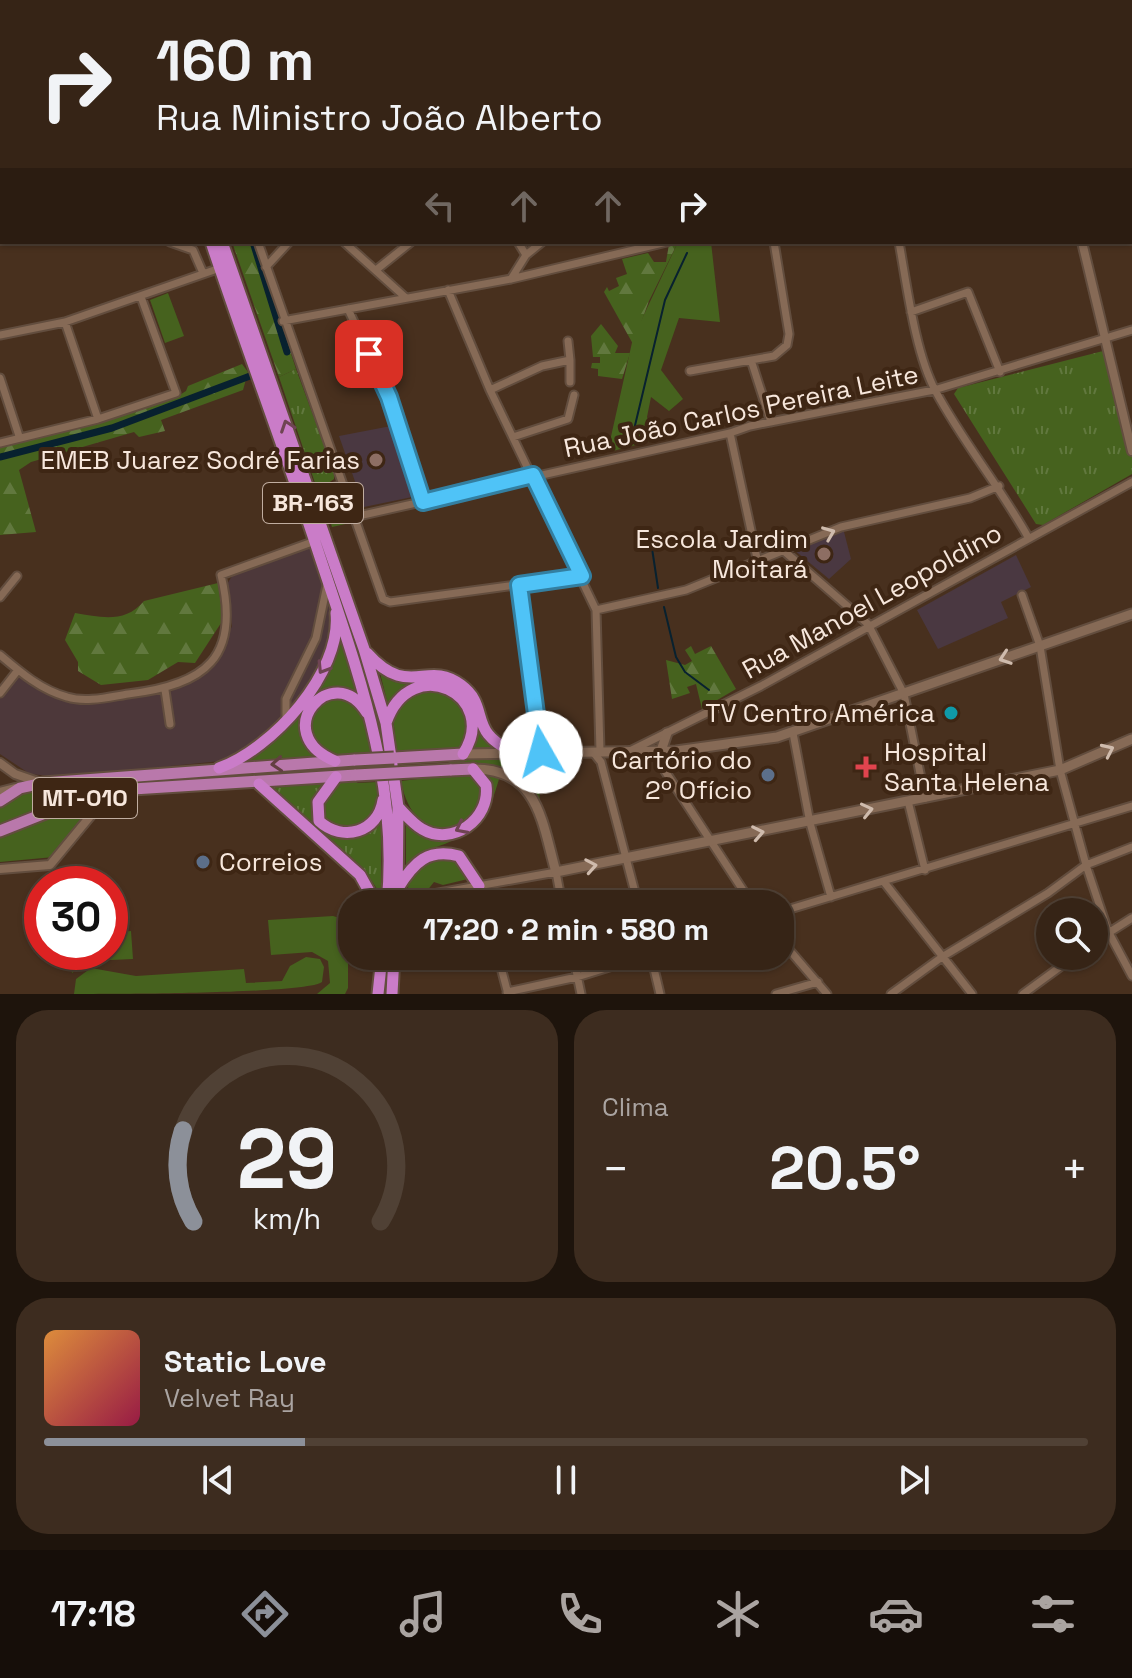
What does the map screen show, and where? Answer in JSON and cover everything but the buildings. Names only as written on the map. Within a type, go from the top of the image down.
[{"type":"highway","name":"BR-163","points":[[212,244],[380,724],[381,768],[385,788]]},
{"type":"highway","name":"BR-163","points":[[223,244],[364,649],[398,807],[398,888]]},
{"type":"highway","points":[[219,768],[253,754],[286,721],[332,652],[336,619],[333,593]]},
{"type":"highway","points":[[364,649],[387,673],[401,678],[431,675],[459,683],[470,693],[487,737],[516,753]]},
{"type":"highway","points":[[335,761],[313,748],[307,736],[305,724],[316,701],[339,692],[351,695],[380,724],[408,691],[431,684],[447,688],[460,697],[469,710],[472,734],[463,754]]},
{"type":"highway","points":[[398,807],[420,828],[444,835],[458,832],[471,824],[485,805],[486,785],[473,769]]},
{"type":"highway","points":[[336,777],[322,792],[317,811],[319,821],[338,833],[363,830],[373,822],[381,812],[385,788]]},
{"type":"highway","points":[[259,784],[360,875],[368,890]]},
{"type":"highway","points":[[385,788],[387,890]]},
{"type":"highway","points":[[398,888],[423,857],[441,852],[459,856],[472,870],[479,886]]},
{"type":"highway","points":[[378,994],[381,970]]},
{"type":"highway","points":[[392,994],[393,970]]},
{"type":"main road","points":[[463,754],[661,751],[732,745],[793,733],[1132,614]]},
{"type":"main road","points":[[661,751],[667,733]]},
{"type":"main road","points":[[473,769],[506,774],[532,795],[556,872],[1060,770],[1132,739]]},
{"type":"main road","name":"MT-010","points":[[0,801],[20,788],[43,783],[219,768],[463,754]]},
{"type":"main road","name":"MT-010","points":[[0,831],[101,791],[473,769]]},
{"type":"street","points":[[176,244],[193,250],[203,273]]},
{"type":"street","points":[[259,244],[379,594],[390,602],[582,576]]},
{"type":"street","points":[[266,267],[287,244]]},
{"type":"street","points":[[346,244],[406,298]]},
{"type":"street","points":[[376,270],[408,244]]},
{"type":"street","points":[[519,244],[526,255]]},
{"type":"street","points":[[511,279],[526,255],[540,244]]},
{"type":"street","points":[[283,321],[511,279],[659,244]]},
{"type":"street","points":[[690,371],[774,356],[787,345],[774,244]]},
{"type":"street","points":[[899,244],[911,312],[934,390],[999,486],[1028,537]]},
{"type":"street","points":[[1082,244],[1132,451]]},
{"type":"street","points":[[0,335],[65,322],[220,268]]},
{"type":"street","points":[[448,290],[490,390],[596,610],[596,751],[635,890]]},
{"type":"street","points":[[911,312],[968,292],[1000,372]]},
{"type":"street","points":[[0,443],[98,419],[177,392],[141,297]]},
{"type":"street","points":[[348,309],[389,397],[423,502]]},
{"type":"street","points":[[65,322],[98,419]]},
{"type":"street","name":"Rua João Carlos Pereira Leite","points":[[354,517],[771,422],[934,390],[1132,330]]},
{"type":"street","points":[[568,341],[570,382]]},
{"type":"street","points":[[490,390],[542,366],[570,360]]},
{"type":"street","points":[[751,360],[771,422]]},
{"type":"street","points":[[0,378],[19,436]]},
{"type":"street","points":[[513,437],[568,419],[574,395]]},
{"type":"street","points":[[730,433],[758,563]]},
{"type":"street","name":"Rua Manoel Leopoldino","points":[[629,751],[761,686],[868,624],[1132,482]]},
{"type":"street","points":[[310,493],[343,485]]},
{"type":"street","points":[[596,610],[686,590],[841,527],[970,498],[999,486]]},
{"type":"street","points":[[0,655],[46,689],[74,699],[165,690],[196,676],[219,654],[226,636],[227,616],[221,575],[315,541]]},
{"type":"street","points":[[784,551],[868,624],[904,694],[925,798]]},
{"type":"street","points":[[0,597],[17,576]]},
{"type":"street","points":[[286,721],[286,699],[316,638],[328,579]]},
{"type":"street","points":[[519,585],[541,752]]},
{"type":"street","points":[[1022,595],[1040,646],[1060,770],[1097,898]]},
{"type":"street","points":[[0,693],[18,670]]},
{"type":"street","points":[[165,690],[170,724]]},
{"type":"street","points":[[793,733],[810,823],[831,897]]},
{"type":"street","points":[[661,751],[663,768],[743,890]]},
{"type":"street","points":[[0,763],[20,776],[43,783]]},
{"type":"street","points":[[0,792],[20,788]]},
{"type":"street","points":[[0,869],[50,865],[113,790]]},
{"type":"street","points":[[908,801],[925,870]]},
{"type":"street","points":[[794,908],[1132,806]]},
{"type":"street","points":[[891,994],[942,957],[1048,893],[1086,865],[1132,847]]},
{"type":"street","points":[[456,890],[556,872],[559,890]]},
{"type":"street","points":[[884,882],[972,994]]},
{"type":"street","points":[[479,886],[480,890]]},
{"type":"street","points":[[1132,918],[1108,931],[1132,976]]},
{"type":"street","points":[[794,955],[827,994]]},
{"type":"street","points":[[501,970],[507,993],[601,970]]},
{"type":"street","points":[[576,970],[581,994]]},
{"type":"street","points":[[652,970],[660,994]]},
{"type":"street","points":[[1023,994],[1056,970]]},
{"type":"street","points":[[776,994],[818,982]]},
{"type":"shaded area","name":"EMEB Juarez Sodré Farias","points":[[391,426],[417,496],[364,507],[339,436]]},
{"type":"shaded area","name":"Escola Jardim Moitará","points":[[843,528],[851,559],[829,579],[793,549]]},
{"type":"shaded area","points":[[313,547],[335,616],[321,667],[267,738],[231,760],[60,777],[30,774],[0,754],[0,697],[18,675],[66,701],[166,694],[204,674],[218,659],[232,626],[227,584],[234,573]]},
{"type":"shaded area","points":[[1016,555],[1031,587],[1001,602],[1008,618],[938,649],[917,610]]},
{"type":"green space","points":[[233,244],[256,244],[296,369],[279,377]]},
{"type":"green space","points":[[669,244],[677,244],[649,301],[633,344],[604,292],[607,287],[609,291],[619,286],[616,278],[627,274],[622,259],[648,253],[654,262],[666,262]]},
{"type":"green space","points":[[677,244],[711,244],[720,322],[679,318],[661,370],[683,399],[669,411],[651,397],[647,417],[651,428],[666,437],[613,451],[610,441],[633,338]]},
{"type":"green space","points":[[168,293],[184,336],[165,343],[150,300]]},
{"type":"green space","points":[[601,324],[618,346],[615,353],[630,353],[622,379],[598,376],[598,369],[591,368],[592,363],[600,363],[600,357],[593,357],[591,336]]},
{"type":"green space","points":[[1103,351],[1110,356],[1132,445],[1132,474],[1043,525],[1036,524],[954,394],[958,388]]},
{"type":"green space","points":[[242,364],[248,372],[243,390],[161,420],[165,431],[139,437],[134,432],[31,462],[19,470],[36,532],[0,535],[0,447],[175,398],[188,386]]},
{"type":"green space","points":[[296,369],[334,472],[334,479],[324,486],[315,483],[279,377]]},
{"type":"green space","points":[[335,492],[350,523],[332,527],[324,499]]},
{"type":"green space","points":[[218,583],[223,620],[195,663],[178,662],[148,680],[101,685],[78,671],[78,662],[65,640],[75,613],[120,616],[144,601]]},
{"type":"green space","points":[[342,636],[361,697],[343,690],[329,689],[317,694],[309,704],[304,716],[304,730],[318,759],[245,762],[275,739],[303,706],[326,671]]},
{"type":"green space","points":[[691,646],[695,654],[711,646],[736,689],[702,709],[696,684],[687,687],[690,693],[672,699],[666,660],[685,665],[692,661],[685,650]]},
{"type":"green space","points":[[380,673],[400,680],[438,679],[458,685],[472,700],[486,735],[501,750],[471,750],[476,729],[474,712],[465,697],[453,687],[437,682],[420,683],[403,690],[388,705]]},
{"type":"green space","points":[[441,688],[456,700],[464,714],[466,729],[461,748],[397,752],[393,718],[405,696]]},
{"type":"green space","points":[[330,696],[352,700],[367,718],[373,753],[336,757],[318,746],[311,734],[310,720],[315,708]]},
{"type":"green space","points":[[536,759],[540,802],[532,789],[512,773],[489,766],[449,766],[449,760]]},
{"type":"green space","points":[[355,763],[355,769],[112,785],[0,827],[0,808],[16,794],[38,787]]},
{"type":"green space","points":[[466,773],[473,775],[482,787],[478,806],[469,820],[458,828],[444,831],[431,828],[418,818],[408,803],[401,781]]},
{"type":"green space","points":[[483,773],[500,776],[490,808],[480,825],[406,865],[406,823],[431,837],[470,829],[489,781]]},
{"type":"green space","points":[[356,780],[357,783],[377,782],[377,810],[352,826],[339,826],[323,819],[322,803],[339,781]]},
{"type":"green space","points":[[324,782],[313,809],[332,834],[381,820],[381,890],[378,890],[363,868],[273,787]]},
{"type":"green space","points":[[102,796],[54,857],[0,862],[0,836]]},
{"type":"green space","points":[[429,858],[459,859],[472,878],[443,885],[434,882],[428,890],[408,890],[409,879]]},
{"type":"green space","points":[[338,918],[338,970],[348,970],[345,994],[317,994],[330,983],[328,961],[312,952],[271,955],[268,920]]},
{"type":"green space","points":[[128,931],[131,931],[133,959],[128,959]]},
{"type":"green space","points":[[306,957],[320,959],[324,967],[322,982],[246,991],[74,994],[76,979],[88,970],[136,976],[244,969],[246,983],[282,981],[290,966]]},
{"type":"waterway","points":[[254,244],[287,352]]},
{"type":"waterway","points":[[632,438],[665,300],[687,253]]},
{"type":"waterway","points":[[0,457],[112,428],[250,376]]},
{"type":"waterway","points":[[650,535],[658,588]]},
{"type":"waterway","points":[[664,607],[676,657],[685,672],[709,690]]},
{"type":"place","name":"EMEB Juarez Sodré Farias","points":[[376,460]]},
{"type":"place","name":"Escola Jardim Moitará","points":[[824,554]]},
{"type":"place","name":"TV Centro América","points":[[951,713]]},
{"type":"place","name":"Hospital Santa Helena","points":[[866,767]]},
{"type":"place","name":"Cartório do 2º Ofício","points":[[768,775]]},
{"type":"place","name":"Correios","points":[[203,862]]},
{"type":"route","points":[[369,354],[389,397],[423,502],[533,475],[582,576],[519,585],[541,752]]}]
